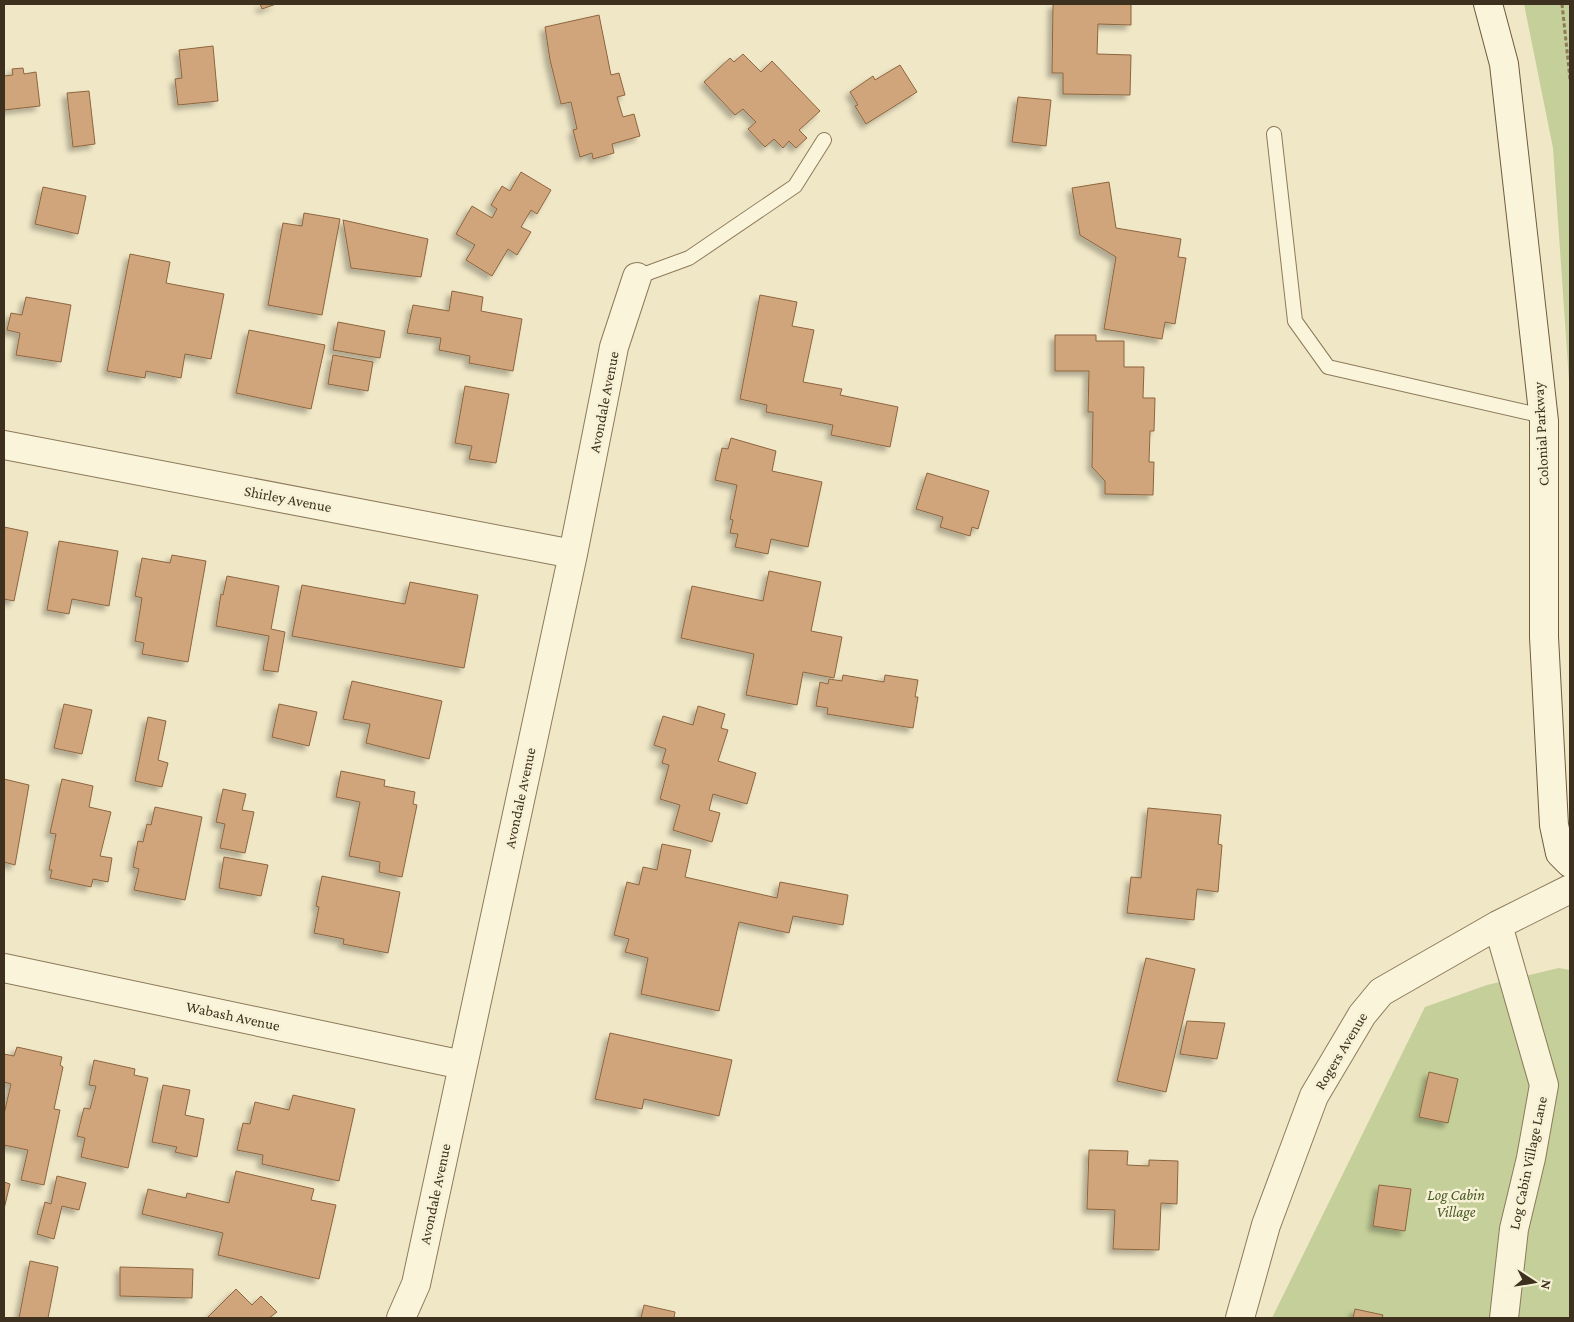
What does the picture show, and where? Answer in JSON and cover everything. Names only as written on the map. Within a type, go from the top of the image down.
[{"type":"street","name":"Colonial Parkway","points":[[1488,4],[1504,64],[1543,416],[1544,637],[1554,825],[1560,852],[1570,863]]},
{"type":"street","name":"Avondale Avenue","points":[[401,1318],[416,1284],[573,554],[614,347],[637,277]]},
{"type":"street","name":"Shirley Avenue","points":[[4,445],[573,554]]},
{"type":"street","name":"Rogers Avenue","points":[[1240,1318],[1266,1225],[1314,1096],[1362,1015],[1381,992],[1498,925],[1570,889]]},
{"type":"street","name":"Log Cabin Village Lane","points":[[1498,925],[1544,1085],[1531,1158],[1514,1229],[1504,1318]]},
{"type":"street","name":"Wabash Avenue","points":[[4,968],[463,1065]]},
{"type":"lane","points":[[1274,134],[1295,321],[1328,367],[1543,416]]},
{"type":"lane","points":[[637,277],[689,258],[795,186],[824,140]]},
{"type":"path","points":[[1562,4],[1570,78]]},
{"type":"green space","points":[[1524,4],[1570,4],[1570,395],[1553,148]]},
{"type":"green space","name":"Log Cabin Village","points":[[1559,968],[1570,970],[1570,1318],[1272,1318],[1425,1007],[1487,985]]},
{"type":"building","points":[[260,4],[276,4],[262,9]]},
{"type":"building","points":[[1053,4],[1131,4],[1131,25],[1098,24],[1097,54],[1131,55],[1130,95],[1063,94],[1063,73],[1052,73]]},
{"type":"building","points":[[599,15],[611,75],[619,73],[625,95],[617,97],[623,117],[634,114],[640,136],[612,144],[614,153],[593,159],[592,153],[580,157],[573,130],[577,129],[571,102],[561,104],[550,60],[545,27]]},
{"type":"building","points":[[213,46],[218,101],[178,105],[175,79],[182,78],[179,50]]},
{"type":"building","points":[[743,54],[761,72],[772,61],[820,111],[799,130],[807,138],[796,148],[789,141],[783,148],[774,139],[765,147],[748,129],[756,122],[743,109],[735,115],[704,82],[730,58],[734,62]]},
{"type":"building","points":[[900,65],[917,92],[866,124],[855,106],[858,105],[850,92],[873,76],[875,80]]},
{"type":"building","points":[[23,68],[24,74],[36,72],[40,106],[4,110],[4,76],[13,75],[12,69]]},
{"type":"building","points":[[89,91],[95,144],[73,147],[67,93]]},
{"type":"building","points":[[1018,97],[1051,100],[1046,146],[1012,142]]},
{"type":"building","points":[[521,172],[551,190],[537,214],[531,210],[521,227],[531,232],[517,255],[508,249],[492,276],[466,260],[475,245],[456,234],[472,206],[492,218],[497,209],[491,205],[502,186],[510,191]]},
{"type":"building","points":[[1109,182],[1116,228],[1181,239],[1178,257],[1186,258],[1175,324],[1165,322],[1162,339],[1104,329],[1116,257],[1080,235],[1072,188]]},
{"type":"building","points":[[43,187],[86,196],[78,234],[35,224]]},
{"type":"building","points":[[304,213],[340,219],[322,315],[268,305],[283,223],[302,226]]},
{"type":"building","points":[[343,220],[428,239],[421,277],[351,268]]},
{"type":"building","points":[[130,254],[170,262],[166,283],[224,294],[211,359],[185,354],[181,378],[146,371],[145,378],[107,371]]},
{"type":"building","points":[[452,291],[483,297],[481,311],[522,319],[513,371],[469,363],[470,356],[439,350],[441,338],[407,333],[413,305],[449,311]]},
{"type":"building","points":[[760,295],[797,302],[792,326],[814,330],[803,382],[842,389],[840,395],[898,407],[890,447],[831,435],[833,425],[766,412],[767,405],[740,399]]},
{"type":"building","points":[[26,297],[71,305],[61,362],[16,355],[20,333],[7,330],[11,313],[22,315]]},
{"type":"building","points":[[338,322],[385,331],[380,358],[333,350]]},
{"type":"building","points":[[249,330],[325,345],[311,409],[236,393]]},
{"type":"building","points":[[1055,335],[1096,335],[1096,341],[1124,341],[1124,367],[1144,367],[1143,398],[1155,398],[1154,431],[1150,431],[1149,462],[1154,462],[1153,495],[1105,494],[1105,481],[1092,467],[1093,412],[1088,412],[1089,371],[1055,371]]},
{"type":"building","points":[[333,355],[373,362],[368,391],[328,384]]},
{"type":"building","points":[[465,386],[509,394],[496,463],[469,459],[472,446],[455,443]]},
{"type":"building","points":[[731,438],[776,451],[772,471],[822,482],[808,547],[771,539],[768,554],[735,547],[738,534],[730,533],[733,520],[730,519],[737,485],[715,480],[722,448],[728,449]]},
{"type":"building","points":[[927,473],[989,491],[978,529],[972,527],[970,536],[940,527],[943,517],[916,509]]},
{"type":"building","points":[[4,527],[28,532],[14,601],[4,599]]},
{"type":"building","points":[[59,541],[118,551],[109,606],[72,599],[69,614],[47,610]]},
{"type":"building","points":[[172,555],[206,561],[188,662],[142,654],[144,643],[135,641],[142,598],[135,596],[142,558],[170,563]]},
{"type":"building","points":[[769,571],[821,582],[811,631],[842,637],[834,678],[803,672],[797,705],[746,695],[754,654],[681,638],[692,586],[763,601]]},
{"type":"building","points":[[227,576],[279,586],[271,629],[285,632],[278,672],[263,670],[269,636],[216,626],[221,594],[223,595]]},
{"type":"building","points":[[410,582],[478,595],[464,668],[292,636],[302,585],[405,604]]},
{"type":"building","points":[[843,675],[884,682],[885,675],[918,680],[915,697],[918,697],[913,728],[827,714],[828,708],[816,706],[820,682],[828,684],[829,679],[842,681]]},
{"type":"building","points":[[352,681],[442,701],[429,759],[366,743],[370,724],[343,719]]},
{"type":"building","points":[[64,704],[92,710],[82,754],[54,748]]},
{"type":"building","points":[[279,704],[317,712],[309,746],[272,737]]},
{"type":"building","points":[[698,706],[725,714],[721,728],[728,730],[718,761],[756,773],[747,804],[713,794],[709,810],[720,813],[712,842],[673,830],[680,805],[660,799],[669,765],[662,763],[666,749],[654,745],[663,716],[693,725]]},
{"type":"building","points":[[148,717],[166,721],[158,760],[168,763],[162,787],[135,781]]},
{"type":"building","points":[[341,771],[385,780],[384,786],[415,792],[413,804],[417,805],[402,877],[379,872],[380,862],[349,856],[360,802],[336,797]]},
{"type":"building","points":[[4,779],[29,785],[15,865],[4,862]]},
{"type":"building","points":[[62,779],[93,786],[89,807],[111,812],[100,856],[112,858],[108,882],[93,879],[91,887],[50,878],[52,870],[49,870],[56,834],[50,833]]},
{"type":"building","points":[[223,789],[246,794],[242,810],[254,812],[245,853],[220,848],[225,824],[216,822]]},
{"type":"building","points":[[155,807],[202,817],[185,900],[134,890],[139,869],[133,867],[138,841],[143,842],[147,824],[151,825]]},
{"type":"building","points":[[1148,808],[1221,815],[1218,844],[1222,845],[1218,892],[1197,889],[1194,920],[1127,913],[1131,877],[1141,878]]},
{"type":"building","points":[[662,844],[691,850],[685,877],[777,898],[780,882],[848,895],[843,925],[793,916],[789,933],[739,922],[719,1011],[641,994],[648,958],[625,952],[629,939],[614,935],[627,882],[639,885],[643,867],[657,870]]},
{"type":"building","points":[[224,857],[268,865],[261,896],[219,888]]},
{"type":"building","points":[[322,876],[400,892],[388,953],[343,944],[344,939],[314,933],[319,907],[316,906]]},
{"type":"building","points":[[1146,958],[1195,969],[1166,1092],[1117,1081]]},
{"type":"building","points":[[1187,1021],[1225,1023],[1217,1059],[1180,1054]]},
{"type":"building","points":[[610,1033],[732,1060],[719,1116],[644,1099],[642,1109],[595,1099]]},
{"type":"building","points":[[17,1047],[62,1057],[60,1065],[63,1067],[54,1109],[60,1110],[44,1185],[21,1180],[28,1150],[4,1145],[4,1114],[11,1084],[4,1082],[4,1054],[14,1056]]},
{"type":"building","points":[[94,1060],[135,1069],[134,1075],[148,1078],[128,1168],[81,1157],[85,1138],[77,1136],[84,1108],[90,1109],[96,1086],[89,1085]]},
{"type":"building","points":[[1429,1072],[1458,1079],[1448,1123],[1419,1117]]},
{"type":"building","points":[[163,1085],[190,1090],[185,1115],[204,1119],[197,1157],[175,1152],[177,1147],[152,1142]]},
{"type":"building","points":[[293,1095],[355,1109],[339,1181],[262,1164],[263,1155],[237,1150],[243,1123],[250,1124],[255,1102],[289,1110]]},
{"type":"building","points":[[1089,1150],[1128,1151],[1127,1165],[1149,1166],[1149,1160],[1178,1161],[1177,1204],[1161,1203],[1159,1250],[1113,1249],[1115,1210],[1087,1209]]},
{"type":"building","points":[[236,1171],[314,1189],[311,1200],[336,1205],[319,1279],[218,1255],[223,1233],[142,1214],[148,1189],[186,1198],[187,1193],[229,1203]]},
{"type":"building","points":[[57,1176],[86,1183],[79,1210],[62,1206],[54,1239],[37,1234],[45,1202],[51,1204]]},
{"type":"building","points":[[4,1182],[10,1184],[4,1209]]},
{"type":"building","points":[[1379,1185],[1411,1189],[1405,1231],[1373,1226]]},
{"type":"building","points":[[30,1261],[58,1267],[48,1318],[19,1318]]},
{"type":"building","points":[[120,1267],[193,1269],[192,1298],[120,1296]]},
{"type":"building","points":[[236,1289],[252,1305],[261,1296],[277,1312],[269,1318],[207,1318]]},
{"type":"building","points":[[644,1305],[675,1312],[674,1318],[641,1318]]},
{"type":"building","points":[[1355,1309],[1383,1315],[1382,1318],[1353,1318]]}]
